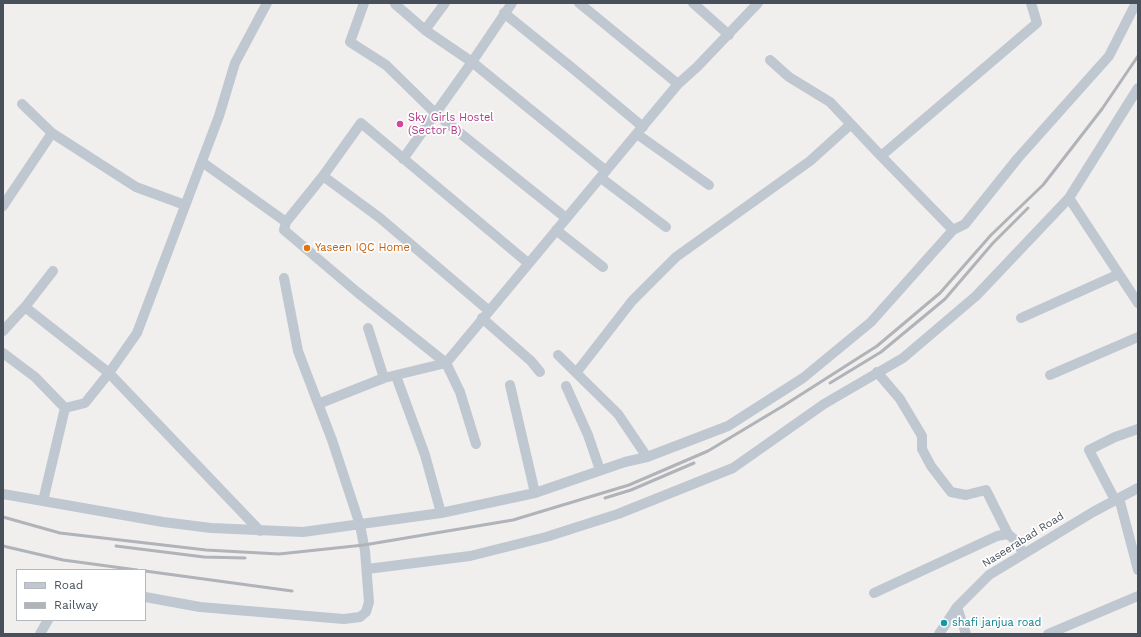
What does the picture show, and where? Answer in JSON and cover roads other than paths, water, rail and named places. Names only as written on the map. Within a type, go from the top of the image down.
[{"type":"street","points":[[65,408],[85,403],[109,373],[137,333],[219,116],[235,63],[267,3]]},
{"type":"street","points":[[353,3],[363,5],[350,42],[386,65],[435,113],[566,218]]},
{"type":"street","points":[[425,30],[445,3]]},
{"type":"street","points":[[404,159],[512,3]]},
{"type":"street","points":[[579,3],[678,84]]},
{"type":"street","points":[[693,3],[728,35]]},
{"type":"street","points":[[318,404],[384,378],[446,362],[678,84],[758,3]]},
{"type":"street","points":[[881,156],[1037,23],[1032,3]]},
{"type":"street","points":[[3,494],[163,522],[260,531],[303,532],[441,513],[536,493],[600,470],[647,457],[728,426],[803,378],[871,322],[953,230],[965,224],[1018,158],[1109,56],[1136,3]]},
{"type":"street","points":[[395,4],[425,30],[472,62],[666,227]]},
{"type":"street","points":[[504,13],[572,67],[640,130],[709,185]]},
{"type":"street","points":[[770,60],[789,77],[830,102],[953,230]]},
{"type":"street","points":[[367,569],[470,556],[546,537],[618,514],[733,468],[824,404],[903,358],[976,296],[1069,198],[1138,88]]},
{"type":"street","points":[[22,104],[52,133],[136,187],[186,204]]},
{"type":"street","points":[[476,444],[460,392],[446,362],[357,292],[284,230],[286,222],[323,176],[361,123],[528,263]]},
{"type":"street","points":[[576,373],[632,301],[676,257],[810,161],[851,124]]},
{"type":"street","points":[[3,206],[52,133]]},
{"type":"street","points":[[202,162],[286,222]]},
{"type":"street","points":[[323,176],[380,218],[488,310]]},
{"type":"street","points":[[1069,198],[1138,303]]},
{"type":"street","points":[[556,230],[603,268]]},
{"type":"street","points":[[3,331],[25,307],[52,271]]},
{"type":"street","points":[[1021,318],[1119,274]]},
{"type":"street","points":[[146,597],[200,607],[344,619],[360,617],[366,612],[369,602],[367,569],[360,525],[332,440],[298,351],[284,278]]},
{"type":"street","points":[[25,307],[109,373],[260,531]]},
{"type":"street","points":[[482,318],[531,361],[540,372]]},
{"type":"street","points":[[368,328],[384,378]]},
{"type":"street","points":[[1050,376],[1138,337]]},
{"type":"street","points":[[3,353],[35,377],[65,408]]},
{"type":"street","points":[[558,354],[618,414],[647,457]]},
{"type":"street","points":[[877,372],[900,399],[922,436],[922,449],[931,466],[951,492],[966,495],[986,490],[1008,534],[1016,540],[1023,553]]},
{"type":"street","points":[[396,376],[425,455],[441,513]]},
{"type":"street","points":[[510,385],[536,493]]},
{"type":"street","points":[[566,386],[588,435],[600,470]]},
{"type":"street","points":[[43,501],[65,408]]},
{"type":"street","points":[[1138,429],[1115,437],[1089,450],[1117,499],[1138,570]]},
{"type":"street","name":"Naseerabad Road","points":[[939,634],[957,607],[989,575],[1023,553],[1138,488]]},
{"type":"street","points":[[874,593],[998,536],[1008,534]]},
{"type":"street","points":[[1048,634],[1138,596]]},
{"type":"street","points":[[957,607],[966,634]]},
{"type":"street","points":[[40,634],[47,621]]},
{"type":"railway","points":[[3,517],[60,533],[206,550],[279,554],[364,545],[513,520],[629,485],[708,451],[783,406],[877,346],[940,293],[991,235],[1043,185],[1102,109],[1138,56]]},
{"type":"railway","points":[[830,383],[881,352],[945,299],[993,243],[1028,208]]},
{"type":"railway","points":[[605,498],[631,490],[694,463]]},
{"type":"railway","points":[[3,546],[63,560],[130,569]]},
{"type":"railway","points":[[116,546],[204,557],[245,558]]},
{"type":"railway","points":[[146,571],[292,591]]},
{"type":"place","name":"Sky Girls Hostel (Sector B)","points":[[400,124]]},
{"type":"place","name":"Yaseen IQC Home","points":[[307,248]]},
{"type":"place","name":"shafi janjua road","points":[[944,623]]}]
